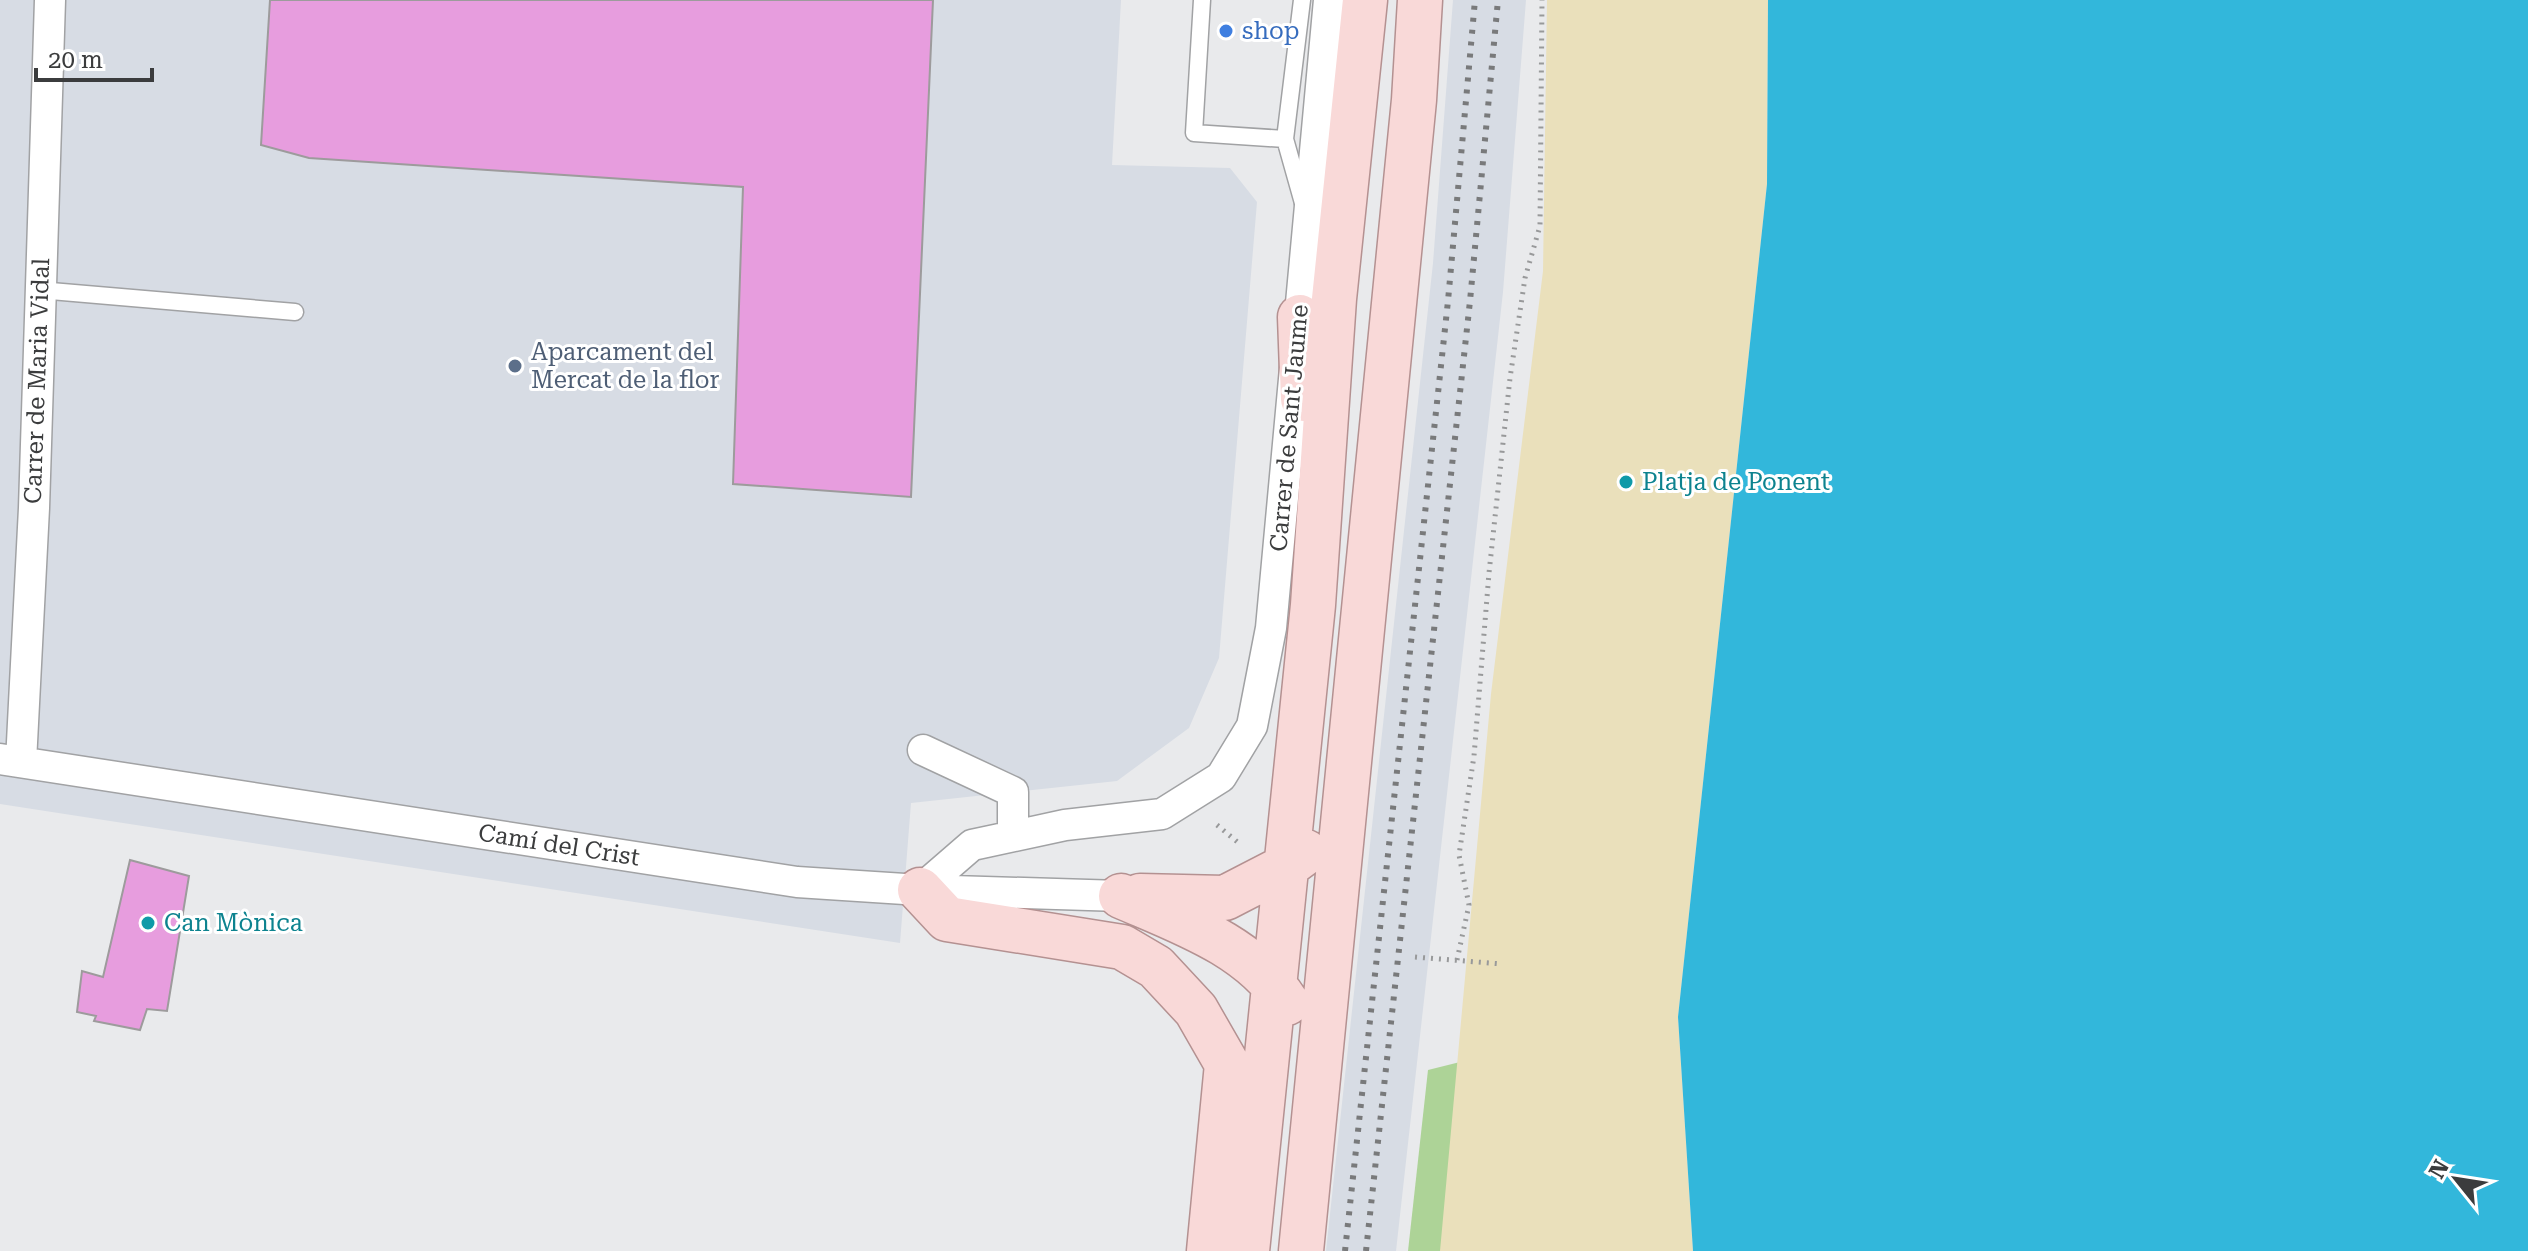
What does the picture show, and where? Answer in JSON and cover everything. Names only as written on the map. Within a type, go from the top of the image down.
[{"type":"main road","points":[[1247,1251],[1313,605],[1334,299],[1365,0]]},
{"type":"main road","points":[[1301,1251],[1414,100],[1420,0]]},
{"type":"main road","points":[[1300,317],[1313,605]]},
{"type":"main road","points":[[1121,896],[1225,898],[1287,866],[1307,852],[1329,819],[1360,634]]},
{"type":"main road","points":[[920,890],[947,919],[1122,947],[1156,967],[1196,1010],[1227,1064],[1209,1251]]},
{"type":"main road","points":[[1121,896],[1200,931],[1239,953],[1275,985],[1291,1010],[1309,1049],[1287,1251]]},
{"type":"street","name":"Carrer de Maria Vidal","points":[[10,760],[34,508],[50,0]]},
{"type":"street","name":"Carrer de Sant Jaume","points":[[1013,836],[1065,825],[1162,814],[1221,777],[1252,726],[1271,628],[1329,0]]},
{"type":"street","points":[[920,890],[972,845],[1013,836],[1013,792],[923,750]]},
{"type":"street","name":"Camí del Crist","points":[[10,760],[797,882],[920,890],[1121,896]]},
{"type":"lane","points":[[1202,0],[1194,133],[1285,139]]},
{"type":"lane","points":[[1302,0],[1285,139],[1308,220]]},
{"type":"lane","points":[[39,290],[295,312]]},
{"type":"path","points":[[1457,960],[1469,905],[1459,855],[1474,756],[1489,573],[1509,393],[1525,278],[1540,226],[1542,0]]},
{"type":"path","points":[[1217,825],[1247,850]]},
{"type":"path","points":[[1415,957],[1502,964]]},
{"type":"shaded area","points":[[0,0],[1121,0],[1112,165],[1230,168],[1257,202],[1219,658],[1189,728],[1117,781],[911,803],[900,943],[0,804]]},
{"type":"shaded area","points":[[1453,0],[1526,0],[1503,292],[1396,1251],[1326,1251],[1433,263]]},
{"type":"green space","points":[[1476,1058],[1469,1251],[1408,1251],[1428,1070]]},
{"type":"sand","name":"Platja de Ponent","points":[[1547,0],[1768,0],[1767,184],[1678,1017],[1693,1251],[1440,1251],[1491,694],[1543,271]]},
{"type":"water","points":[[1768,0],[2528,0],[2528,1251],[1693,1251],[1678,1017],[1767,184]]},
{"type":"building","points":[[270,0],[933,0],[911,497],[733,484],[743,187],[309,158],[261,145]]},
{"type":"building","name":"Can Mònica","points":[[130,860],[189,876],[167,1011],[147,1009],[140,1030],[94,1021],[96,1016],[77,1012],[82,971],[103,977]]},
{"type":"railway","points":[[1345,1251],[1448,301],[1475,0]]},
{"type":"railway","points":[[1366,1251],[1470,301],[1498,0]]},
{"type":"place","name":"shop","points":[[1226,31]]},
{"type":"place","name":"Aparcament del Mercat de la flor","points":[[515,366]]},
{"type":"place","name":"Platja de Ponent","points":[[1626,482]]},
{"type":"place","name":"Can Mònica","points":[[148,923]]}]
